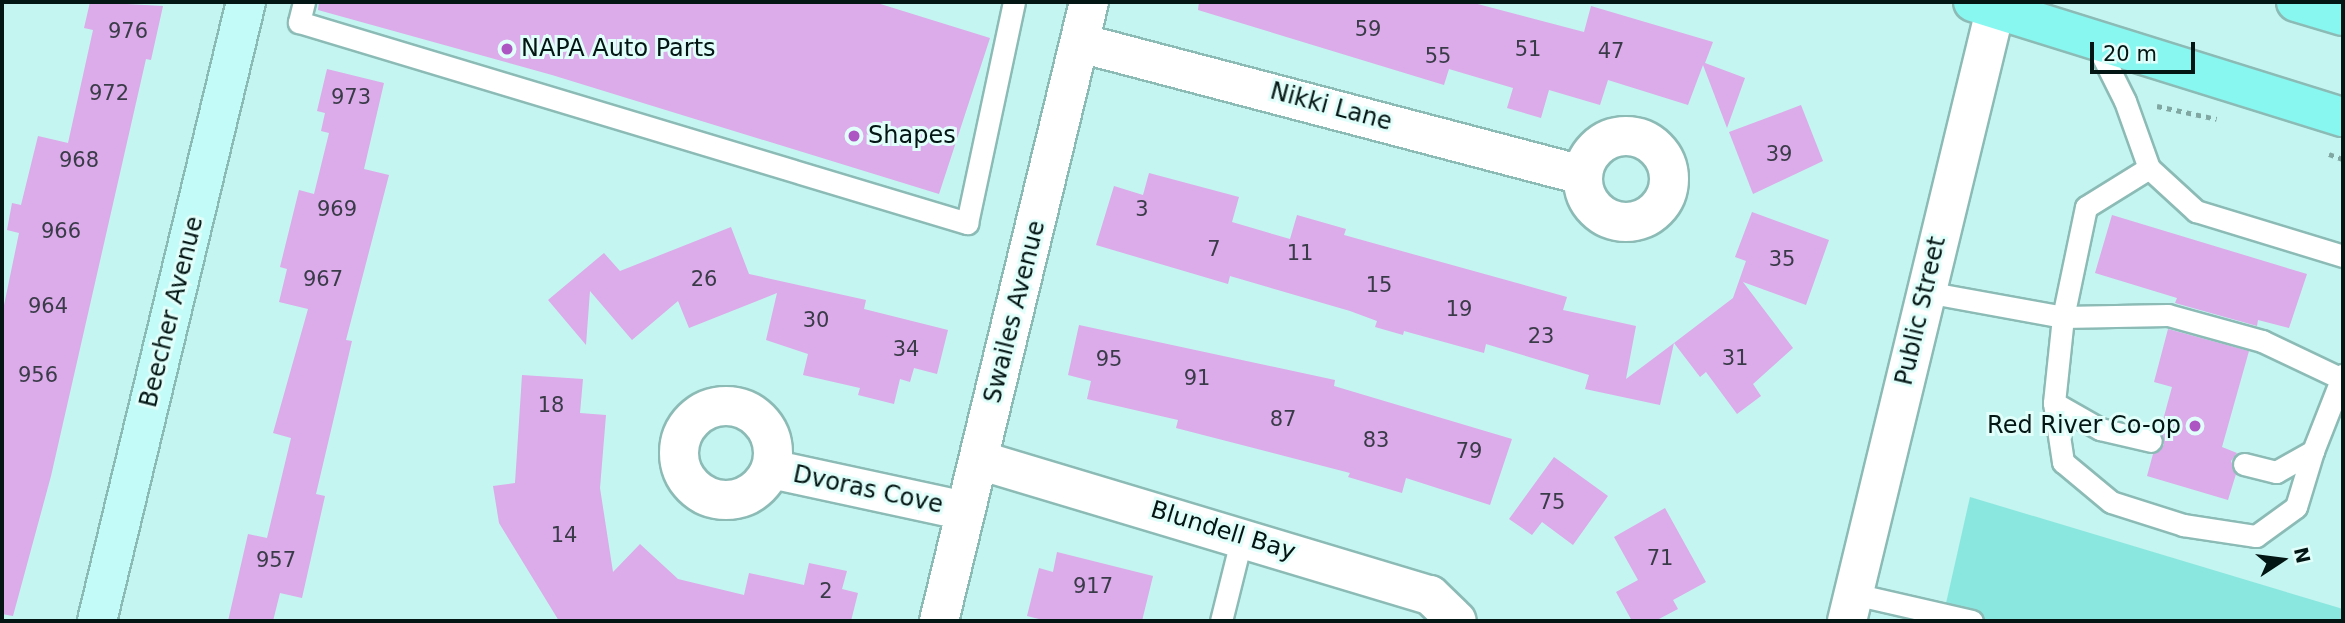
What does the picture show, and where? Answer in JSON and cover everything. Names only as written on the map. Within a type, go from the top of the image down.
[{"type":"main road","points":[[2296,2],[2343,16]]},
{"type":"main road","points":[[1988,4],[2343,117]]},
{"type":"street","name":"Beecher Avenue","points":[[97,621],[246,2]]},
{"type":"street","name":"Swailes Avenue","points":[[939,621],[1089,2]]},
{"type":"street","name":"Public Street","points":[[1850,607],[1926,292],[1988,4]]},
{"type":"street","name":"Nikki Lane","points":[[1080,43],[1129,52],[1582,175]]},
{"type":"street","name":"Blundell Bay","points":[[979,460],[1430,595],[1457,621]]},
{"type":"street","name":"Dvoras Cove","points":[[771,469],[966,511]]},
{"type":"lane","points":[[304,2],[299,22],[967,223],[1014,2]]},
{"type":"lane","points":[[2094,39],[2129,111],[2149,168],[2196,211],[2343,256]]},
{"type":"lane","points":[[1926,292],[2063,317],[2168,316],[2262,341],[2342,376],[2313,451],[2297,507],[2256,536],[2183,525],[2111,502],[2063,462],[2054,403],[2063,317],[2086,207],[2149,168]]},
{"type":"lane","points":[[2054,403],[2100,429],[2151,441]]},
{"type":"lane","points":[[2244,464],[2276,472],[2313,451]]},
{"type":"lane","points":[[1221,621],[1242,537]]},
{"type":"lane","points":[[1850,607],[1972,621]]},
{"type":"path","points":[[2129,111],[2159,106],[2231,122]]},
{"type":"path","points":[[2318,150],[2343,159]]},
{"type":"shaded area","points":[[1970,497],[2343,609],[2343,621],[1942,621]]},
{"type":"building","points":[[90,2],[163,6],[151,60],[146,59],[51,476],[13,616],[2,614],[2,315],[19,233],[7,230],[12,203],[21,205],[38,136],[68,143],[93,30],[84,28]]},
{"type":"building","name":"Shapes","points":[[319,2],[874,2],[990,38],[939,194],[552,75],[318,10]]},
{"type":"building","points":[[1199,2],[1470,2],[1584,32],[1591,6],[1713,42],[1705,63],[1745,78],[1727,128],[1703,65],[1688,105],[1608,80],[1600,105],[1549,90],[1541,118],[1507,108],[1513,88],[1449,69],[1444,85],[1198,10]]},
{"type":"building","points":[[327,69],[384,83],[364,169],[389,175],[346,340],[352,341],[316,494],[325,496],[302,598],[280,593],[273,621],[228,621],[248,534],[267,538],[291,438],[273,433],[308,309],[279,302],[287,269],[280,267],[299,190],[314,194],[329,133],[321,131],[325,113],[317,111]]},
{"type":"building","points":[[1801,105],[1823,161],[1753,194],[1729,132]]},
{"type":"building","points":[[1149,173],[1239,197],[1232,222],[1290,239],[1297,215],[1346,229],[1344,235],[1567,297],[1563,310],[1636,326],[1626,379],[1674,343],[1660,405],[1585,389],[1589,375],[1486,344],[1484,353],[1404,331],[1403,335],[1375,327],[1377,321],[1350,311],[1230,276],[1228,284],[1096,245],[1114,186],[1143,195]]},
{"type":"building","points":[[1752,212],[1829,240],[1806,305],[1743,282],[1793,348],[1753,384],[1761,396],[1737,414],[1706,372],[1700,377],[1674,343],[1733,298],[1746,261],[1735,257]]},
{"type":"building","name":"Red River Co-op","points":[[2112,215],[2307,274],[2289,328],[2258,320],[2257,326],[2175,303],[2177,298],[2095,273]]},
{"type":"building","points":[[731,227],[749,274],[866,300],[864,309],[948,330],[937,374],[914,368],[910,382],[900,379],[894,404],[858,395],[860,388],[803,375],[808,354],[766,340],[777,293],[689,328],[678,301],[632,340],[590,291],[586,345],[548,300],[604,253],[620,271]]},
{"type":"building","points":[[1079,325],[1335,380],[1334,386],[1512,439],[1490,505],[1406,478],[1402,493],[1348,477],[1350,473],[1176,428],[1178,420],[1087,399],[1091,381],[1068,375]]},
{"type":"building","points":[[2168,329],[2249,351],[2222,447],[2237,453],[2231,461],[2236,474],[2228,500],[2147,476],[2153,454],[2164,445],[2160,431],[2172,387],[2154,382]]},
{"type":"building","points":[[522,375],[583,379],[580,413],[606,415],[600,488],[613,572],[640,544],[678,579],[744,595],[749,573],[804,585],[809,563],[847,571],[842,589],[858,593],[851,621],[559,621],[499,523],[493,486],[515,483]]},
{"type":"building","points":[[1554,457],[1608,496],[1573,545],[1542,522],[1532,535],[1509,519]]},
{"type":"building","points":[[1665,508],[1706,582],[1673,600],[1678,609],[1655,621],[1632,621],[1616,592],[1638,580],[1614,537]]},
{"type":"building","points":[[1057,552],[1153,576],[1142,621],[1047,621],[1027,616],[1039,568],[1053,572]]},
{"type":"place","name":"NAPA Auto Parts","points":[[507,49]]},
{"type":"place","name":"Shapes","points":[[854,136]]},
{"type":"place","name":"Red River Co-op","points":[[2195,426]]}]
